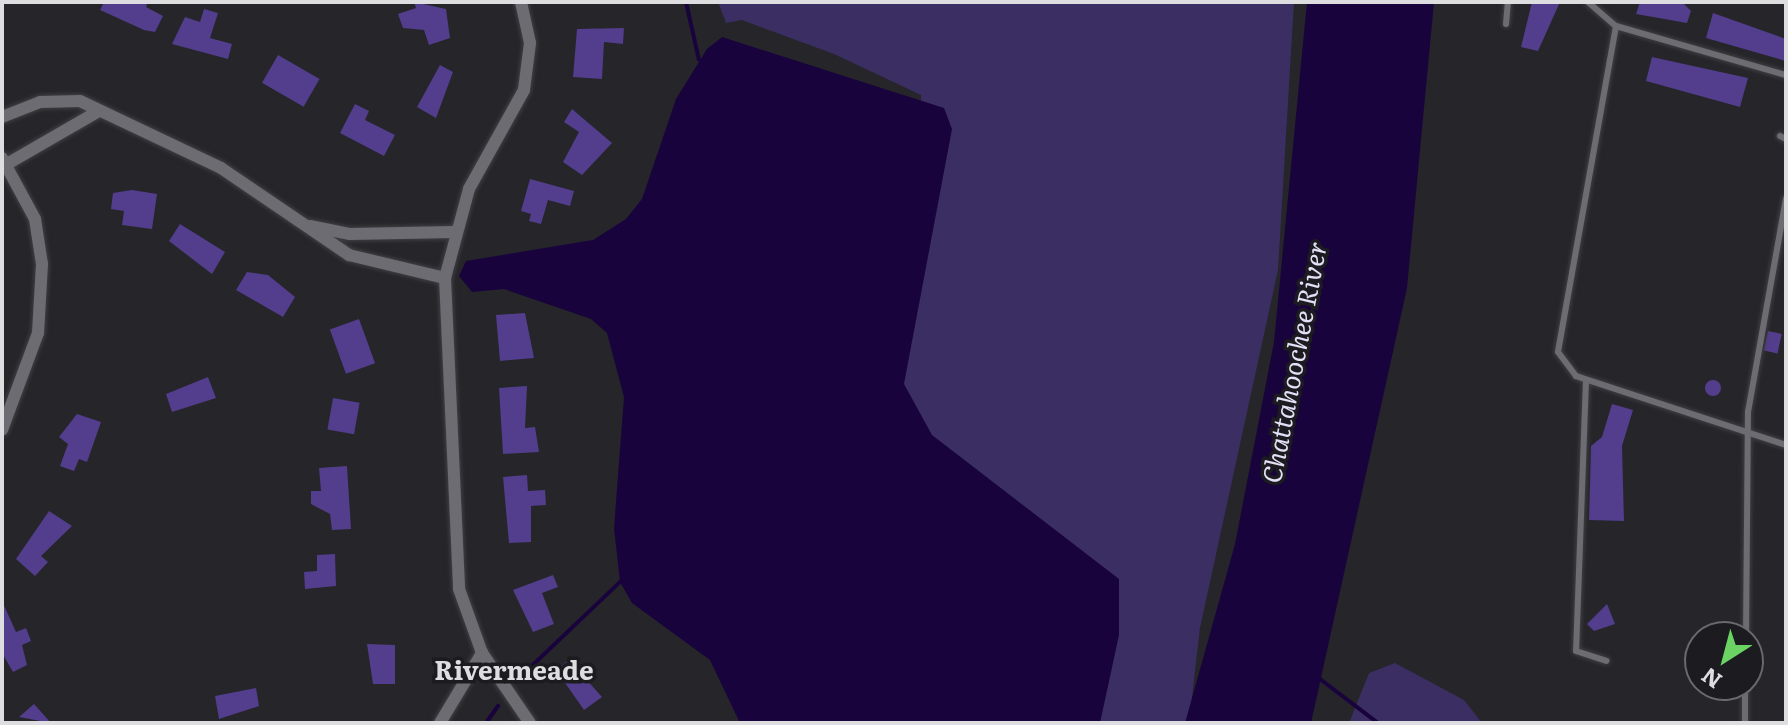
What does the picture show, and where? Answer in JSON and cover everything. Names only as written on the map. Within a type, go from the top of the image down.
[{"type":"street","points":[[521,2],[530,43],[524,90],[453,232],[445,278],[455,566],[482,653],[530,723]]},
{"type":"street","points":[[2,117],[40,102],[80,101],[97,112],[190,151],[367,263],[445,278]]},
{"type":"street","points":[[2,430],[38,333],[42,264],[35,219],[4,161],[97,112]]},
{"type":"street","points":[[310,226],[350,234],[453,232]]},
{"type":"street","points":[[440,723],[482,653]]},
{"type":"lane","points":[[1506,24],[1508,2]]},
{"type":"lane","points":[[1588,2],[1616,26],[1786,75]]},
{"type":"lane","points":[[1616,26],[1557,344],[1563,365],[1586,380],[1748,437],[1786,445]]},
{"type":"lane","points":[[1746,621],[1748,437],[1786,198]]},
{"type":"lane","points":[[1586,380],[1576,651],[1606,661]]},
{"type":"lane","points":[[1745,701],[1745,723]]},
{"type":"shaded area","points":[[718,2],[1294,2],[1278,270],[1200,628],[1189,723],[1076,723],[935,445],[893,384],[923,256],[921,95],[834,54],[742,20],[726,23]]},
{"type":"shaded area","points":[[1395,663],[1464,700],[1482,723],[1349,723],[1369,673]]},
{"type":"water","name":"Chattahoochee River","points":[[1307,2],[1434,2],[1407,288],[1311,723],[1185,723],[1235,544],[1274,342]]},
{"type":"water","points":[[722,37],[944,108],[952,129],[904,384],[932,435],[1119,579],[1119,635],[1100,723],[740,723],[710,660],[632,603],[620,582],[614,528],[624,397],[607,333],[591,319],[504,289],[472,292],[459,276],[466,261],[593,240],[626,219],[642,199],[676,99],[707,49]]},
{"type":"building","points":[[104,2],[148,2],[146,7],[163,16],[155,32],[144,30],[100,10]]},
{"type":"building","points":[[414,2],[446,9],[450,38],[429,45],[424,30],[403,28],[398,14],[416,8]]},
{"type":"building","points":[[1532,2],[1560,2],[1538,51],[1521,47]]},
{"type":"building","points":[[1640,2],[1682,2],[1691,11],[1687,23],[1636,14]]},
{"type":"building","points":[[204,9],[218,13],[210,38],[232,44],[228,59],[172,44],[185,17],[200,22]]},
{"type":"building","points":[[1713,13],[1786,39],[1786,61],[1706,38]]},
{"type":"building","points":[[624,28],[623,44],[604,42],[602,79],[573,77],[577,29]]},
{"type":"building","points":[[278,55],[320,79],[304,107],[262,83]]},
{"type":"building","points":[[1652,57],[1748,78],[1740,107],[1646,81]]},
{"type":"building","points":[[440,65],[453,72],[436,118],[417,107]]},
{"type":"building","points":[[355,104],[369,111],[365,120],[395,135],[384,156],[340,133]]},
{"type":"building","points":[[572,109],[612,143],[582,175],[563,162],[579,132],[564,122]]},
{"type":"building","points":[[530,179],[574,191],[570,206],[548,200],[541,224],[529,221],[531,214],[521,211]]},
{"type":"building","points":[[132,190],[157,194],[152,229],[122,225],[124,211],[111,209],[113,193]]},
{"type":"building","points":[[180,224],[225,252],[212,274],[169,241]]},
{"type":"building","points":[[247,272],[268,275],[295,297],[283,317],[236,290]]},
{"type":"building","points":[[525,313],[534,358],[500,361],[496,315]]},
{"type":"building","points":[[359,319],[375,363],[346,374],[330,330]]},
{"type":"building","points":[[1768,331],[1782,334],[1778,353],[1764,351]]},
{"type":"building","points":[[208,377],[216,398],[172,412],[166,394]]},
{"type":"building","points":[[1713,380],[1719,382],[1719,394],[1713,396],[1707,394],[1705,388],[1707,382]]},
{"type":"building","points":[[527,386],[525,428],[535,427],[539,452],[503,454],[499,388]]},
{"type":"building","points":[[333,398],[360,403],[354,434],[327,430]]},
{"type":"building","points":[[1612,404],[1633,410],[1622,446],[1624,521],[1589,520],[1591,446],[1602,437]]},
{"type":"building","points":[[77,414],[101,422],[87,462],[79,459],[74,471],[60,466],[68,444],[59,437]]},
{"type":"building","points":[[347,466],[351,529],[332,530],[330,514],[311,504],[311,491],[321,491],[319,468]]},
{"type":"building","points":[[527,475],[528,491],[545,490],[546,505],[531,506],[531,542],[509,543],[503,477]]},
{"type":"building","points":[[49,511],[72,526],[41,556],[48,562],[35,576],[16,559]]},
{"type":"building","points":[[335,554],[336,586],[305,589],[304,572],[317,571],[317,555]]},
{"type":"building","points":[[553,575],[558,587],[542,593],[554,624],[533,632],[513,590]]},
{"type":"building","points":[[2,601],[16,632],[26,628],[31,641],[22,645],[27,665],[13,672],[2,653]]},
{"type":"building","points":[[1607,604],[1615,624],[1594,631],[1587,624]]},
{"type":"building","points":[[367,644],[395,645],[395,684],[373,684]]},
{"type":"building","points":[[569,660],[602,697],[584,710],[556,670]]},
{"type":"building","points":[[256,688],[259,706],[219,719],[215,696]]},
{"type":"building","points":[[34,704],[51,723],[19,717]]},
{"type":"waterway","points":[[686,2],[699,60]]},
{"type":"waterway","points":[[517,680],[620,582]]},
{"type":"waterway","points":[[1320,679],[1378,723]]},
{"type":"waterway","points":[[486,723],[498,706]]},
{"type":"district","name":"Rivermeade","points":[[514,669]]}]
